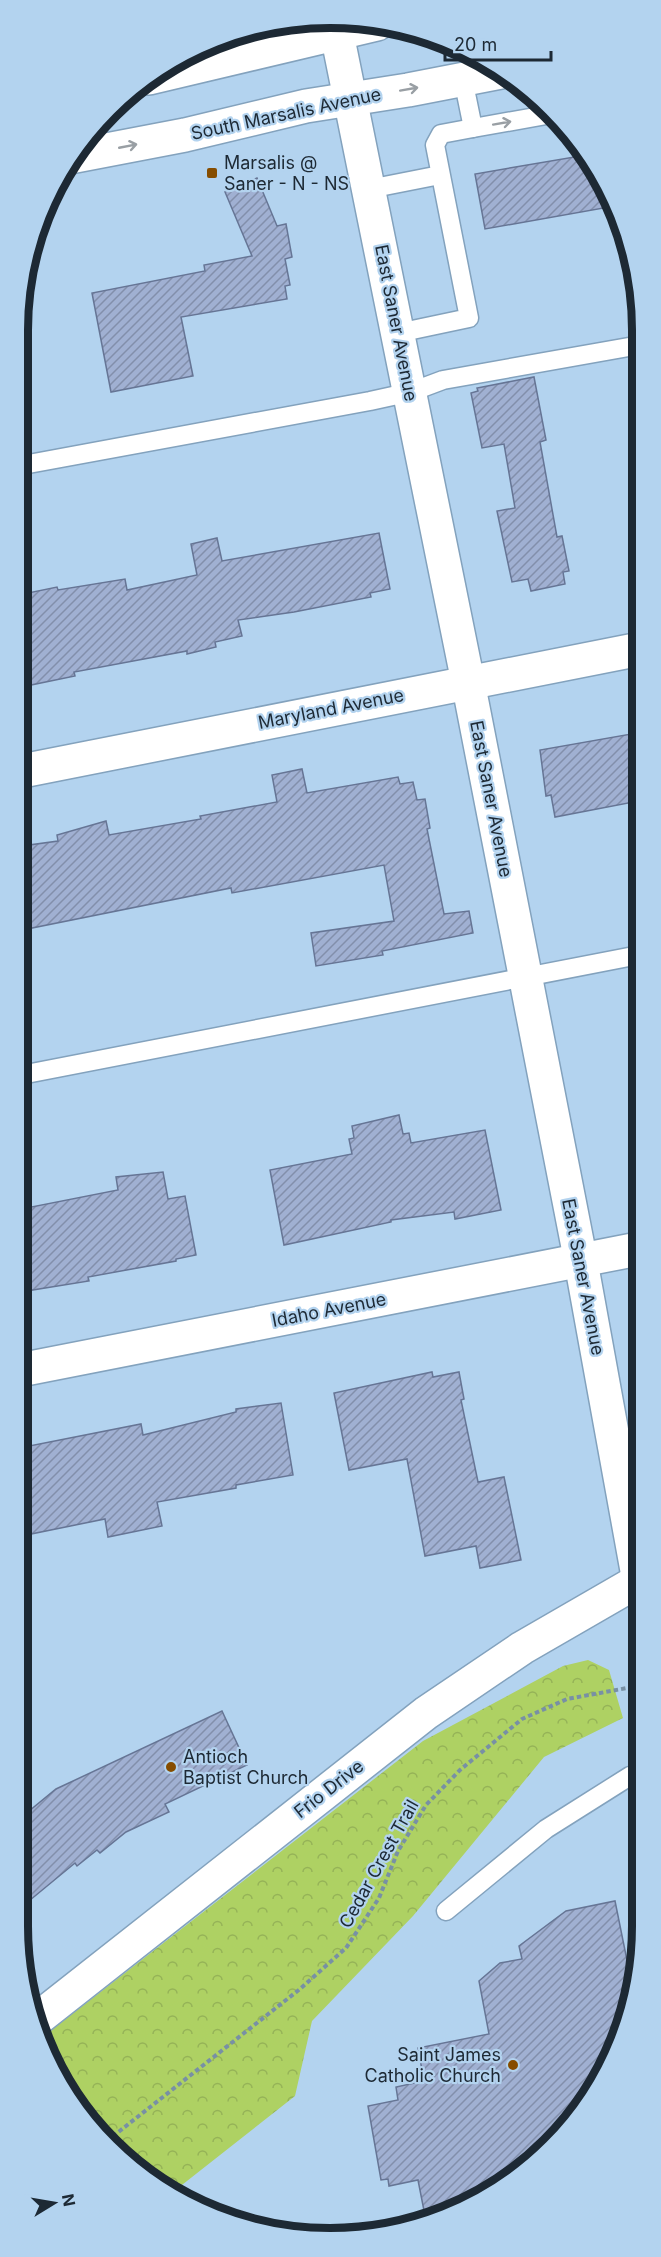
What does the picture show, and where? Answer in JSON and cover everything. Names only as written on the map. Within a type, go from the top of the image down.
[{"type":"street","points":[[192,63],[248,43],[335,28]]},
{"type":"street","name":"East Saner Avenue","points":[[336,28],[468,682],[581,1262],[632,1546]]},
{"type":"street","name":"South Marsalis Avenue","points":[[86,154],[185,135],[306,106],[490,74]]},
{"type":"street","name":"Maryland Avenue","points":[[28,770],[632,651]]},
{"type":"street","name":"Idaho Avenue","points":[[28,1368],[632,1251]]},
{"type":"street","name":"Frio Drive","points":[[42,2015],[426,1713],[522,1648],[632,1583]]},
{"type":"lane","points":[[463,79],[473,128]]},
{"type":"lane","points":[[398,333],[469,318],[435,145],[441,134],[543,116]]},
{"type":"lane","points":[[369,189],[440,175]]},
{"type":"lane","points":[[28,464],[370,401],[411,392],[443,380],[632,346]]},
{"type":"lane","points":[[28,1075],[632,956]]},
{"type":"lane","points":[[446,1911],[546,1828],[632,1776]]},
{"type":"path","name":"Cedar Crest Trail","points":[[113,2136],[300,1989],[346,1948],[379,1898],[398,1851],[426,1805],[460,1770],[522,1719],[567,1699],[632,1687]]},
{"type":"green space","points":[[588,1660],[609,1670],[623,1718],[544,1757],[413,1916],[312,2021],[295,2096],[178,2188],[131,2154],[103,2126],[79,2094],[48,2033],[423,1741],[563,1666]]},
{"type":"building","points":[[577,157],[606,208],[485,229],[475,174]]},
{"type":"building","points":[[257,178],[277,226],[286,224],[292,257],[285,259],[290,285],[285,286],[287,299],[181,317],[193,376],[111,392],[92,293],[205,271],[204,265],[252,256],[225,192]]},
{"type":"building","points":[[534,377],[546,440],[540,442],[557,537],[562,536],[569,571],[563,572],[565,584],[531,591],[528,579],[512,582],[497,511],[515,508],[504,444],[482,448],[471,393],[478,391],[477,388]]},
{"type":"building","points":[[379,533],[390,589],[370,593],[371,597],[238,620],[242,636],[215,642],[216,647],[187,654],[187,651],[74,672],[75,676],[28,686],[28,593],[125,579],[127,590],[197,575],[191,544],[217,538],[222,561]]},
{"type":"building","points":[[631,734],[632,802],[555,817],[551,795],[546,796],[540,750]]},
{"type":"building","points":[[302,769],[307,793],[398,777],[400,784],[413,782],[417,800],[425,799],[430,828],[427,829],[444,914],[469,911],[473,933],[382,951],[383,955],[316,966],[311,933],[394,921],[384,865],[232,893],[231,888],[28,929],[28,845],[58,841],[57,835],[106,821],[109,835],[201,819],[200,816],[277,802],[272,775]]},
{"type":"building","points":[[399,1115],[403,1134],[409,1133],[411,1143],[485,1130],[501,1210],[455,1219],[454,1212],[391,1220],[391,1222],[284,1245],[270,1170],[352,1154],[349,1139],[354,1138],[352,1126]]},
{"type":"building","points":[[163,1172],[168,1199],[185,1196],[196,1255],[176,1259],[176,1261],[88,1277],[89,1281],[28,1291],[28,1208],[118,1190],[116,1177]]},
{"type":"building","points":[[432,1372],[433,1377],[459,1372],[464,1399],[461,1400],[478,1482],[504,1477],[521,1560],[480,1568],[476,1546],[425,1556],[407,1459],[349,1470],[334,1393]]},
{"type":"building","points":[[281,1403],[293,1475],[157,1502],[162,1526],[108,1537],[105,1519],[28,1535],[28,1446],[141,1424],[143,1435],[236,1412],[236,1409]]},
{"type":"building","points":[[222,1711],[247,1765],[165,1804],[169,1812],[126,1832],[100,1853],[97,1850],[77,1866],[75,1863],[28,1902],[28,1812],[56,1789]]},
{"type":"building","name":"Saint James Catholic Church","points":[[615,1901],[629,1971],[622,2005],[610,2042],[582,2094],[558,2126],[530,2154],[482,2188],[446,2206],[424,2213],[418,2180],[389,2186],[388,2179],[381,2180],[368,2106],[398,2100],[396,2087],[424,2081],[418,2048],[489,2034],[479,1981],[500,1963],[522,1959],[519,1946],[566,1911]]},
{"type":"place","name":"Marsalis @ Saner - N - NS","points":[[212,173]]},
{"type":"place","name":"Antioch Baptist Church","points":[[171,1767]]},
{"type":"place","name":"Saint James Catholic Church","points":[[513,2065]]}]
